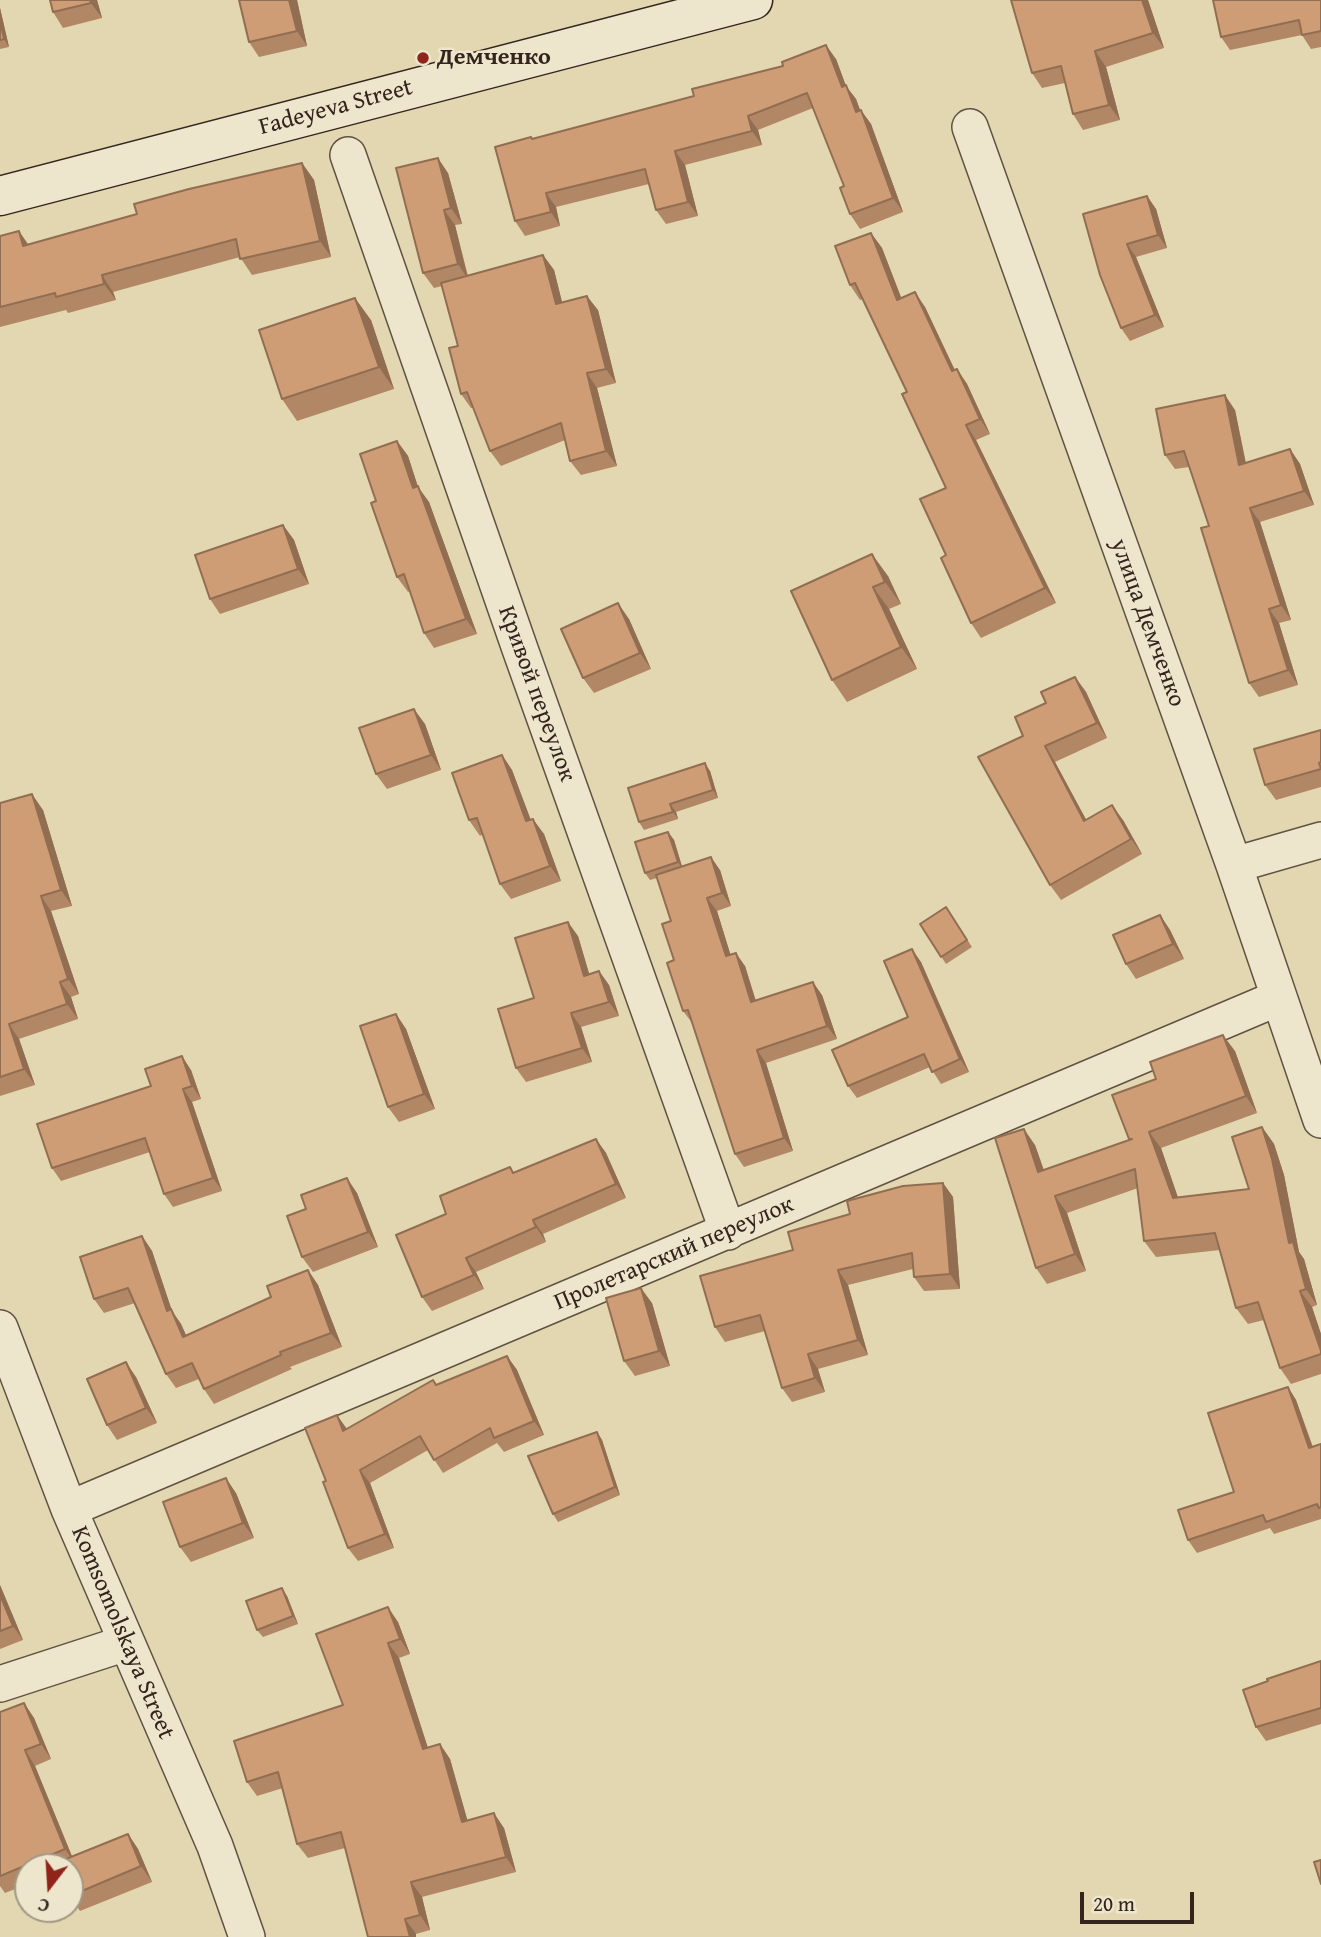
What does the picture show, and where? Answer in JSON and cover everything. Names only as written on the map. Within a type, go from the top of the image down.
[{"type":"main road","name":"Fadeyeva Street","points":[[0,196],[753,0]]},
{"type":"street","name":"улица Демченко","points":[[970,127],[1234,865],[1321,1120]]},
{"type":"street","name":"Кривой переулок","points":[[348,155],[520,649],[728,1232]]},
{"type":"street","points":[[1234,865],[1321,840]]},
{"type":"street","name":"Пролетарский переулок","points":[[69,1509],[1278,998]]},
{"type":"street","name":"Komsomolskaya Street","points":[[0,1328],[69,1509],[215,1846],[247,1937]]},
{"type":"street","points":[[0,1684],[126,1643]]},
{"type":"building","points":[[50,0],[90,0],[91,3],[53,12]]},
{"type":"building","points":[[239,0],[289,0],[297,31],[249,42]]},
{"type":"building","points":[[1011,0],[1142,0],[1153,33],[1095,51],[1109,105],[1073,114],[1061,66],[1032,73]]},
{"type":"building","points":[[1213,0],[1321,0],[1321,31],[1302,35],[1299,20],[1221,37]]},
{"type":"building","points":[[0,22],[4,39],[0,40]]},
{"type":"building","points":[[826,45],[842,87],[846,85],[856,112],[861,110],[893,198],[850,214],[840,188],[844,186],[807,93],[748,116],[752,131],[675,151],[688,202],[656,210],[645,169],[546,193],[551,212],[515,221],[495,147],[694,96],[692,89],[783,66],[782,62]]},
{"type":"building","points":[[438,158],[451,208],[444,210],[458,264],[423,273],[396,168]]},
{"type":"building","points":[[302,163],[320,241],[240,259],[236,239],[102,275],[104,284],[56,297],[55,293],[0,307],[0,236],[19,231],[23,246],[137,214],[134,204]]},
{"type":"building","points":[[1147,196],[1158,235],[1127,244],[1155,315],[1121,328],[1100,275],[1083,214]]},
{"type":"building","points":[[871,233],[897,300],[915,292],[952,371],[957,369],[980,419],[966,425],[1045,588],[971,623],[941,558],[946,555],[920,499],[946,488],[902,394],[907,392],[855,283],[850,285],[835,246]]},
{"type":"building","points":[[543,255],[556,304],[587,296],[606,369],[587,373],[606,451],[570,461],[561,423],[490,451],[467,392],[461,394],[449,348],[458,346],[441,283]]},
{"type":"building","points":[[355,298],[379,367],[282,399],[259,330]]},
{"type":"building","points":[[1225,395],[1239,465],[1290,449],[1304,491],[1250,508],[1281,605],[1269,609],[1288,670],[1249,683],[1201,528],[1209,526],[1184,451],[1165,455],[1156,409]]},
{"type":"building","points":[[397,441],[413,488],[418,486],[466,619],[424,633],[404,574],[397,577],[371,503],[376,501],[360,454]]},
{"type":"building","points":[[283,525],[298,569],[210,599],[195,555]]},
{"type":"building","points":[[872,554],[885,582],[873,587],[901,647],[832,680],[791,591]]},
{"type":"building","points":[[618,603],[640,653],[583,678],[561,629]]},
{"type":"building","points":[[1075,677],[1097,723],[1045,746],[1084,821],[1112,805],[1131,839],[1050,885],[978,757],[1023,736],[1015,717],[1046,703],[1041,692]]},
{"type":"building","points":[[414,709],[431,755],[376,774],[359,728]]},
{"type":"building","points":[[1321,730],[1321,769],[1265,785],[1254,749]]},
{"type":"building","points":[[502,755],[526,821],[533,819],[550,866],[500,884],[477,818],[469,820],[452,773]]},
{"type":"building","points":[[705,763],[713,790],[670,804],[673,812],[639,822],[628,788]]},
{"type":"building","points":[[32,794],[61,890],[41,896],[68,979],[60,982],[67,1004],[9,1024],[24,1069],[0,1077],[0,803]]},
{"type":"building","points":[[668,832],[678,862],[645,873],[635,842]]},
{"type":"building","points":[[711,857],[722,893],[707,898],[726,956],[736,953],[751,1002],[813,982],[827,1026],[757,1050],[784,1138],[735,1154],[688,1010],[683,1011],[667,963],[674,960],[662,924],[671,921],[656,875]]},
{"type":"building","points":[[946,907],[967,940],[941,957],[920,924]]},
{"type":"building","points":[[1160,915],[1173,944],[1126,964],[1113,935]]},
{"type":"building","points":[[568,922],[584,976],[599,971],[609,1002],[571,1013],[582,1048],[516,1068],[498,1009],[534,998],[515,938]]},
{"type":"building","points":[[912,949],[960,1059],[932,1072],[924,1054],[848,1086],[832,1050],[908,1017],[884,961]]},
{"type":"building","points":[[396,1014],[424,1094],[388,1107],[360,1026]]},
{"type":"building","points":[[1223,1035],[1246,1096],[1149,1132],[1173,1198],[1249,1189],[1232,1137],[1262,1127],[1272,1159],[1289,1243],[1293,1242],[1306,1289],[1300,1291],[1321,1351],[1321,1354],[1280,1368],[1258,1302],[1236,1308],[1215,1233],[1144,1241],[1135,1169],[1055,1196],[1075,1254],[1036,1268],[995,1138],[1024,1129],[1038,1172],[1132,1139],[1129,1139],[1112,1095],[1156,1079],[1150,1062]]},
{"type":"building","points":[[182,1056],[192,1086],[183,1089],[213,1178],[164,1194],[145,1138],[52,1168],[37,1124],[151,1086],[145,1069]]},
{"type":"building","points":[[596,1139],[616,1184],[533,1220],[536,1227],[466,1258],[474,1275],[422,1297],[396,1235],[446,1214],[440,1196],[510,1167],[513,1173]]},
{"type":"building","points":[[347,1178],[368,1232],[302,1257],[287,1216],[306,1209],[301,1195]]},
{"type":"building","points":[[943,1183],[950,1274],[914,1277],[912,1253],[838,1270],[858,1340],[808,1354],[815,1378],[782,1388],[760,1315],[715,1327],[700,1276],[793,1250],[788,1232],[850,1214],[847,1201],[903,1186]]},
{"type":"building","points":[[142,1236],[167,1311],[171,1309],[183,1337],[271,1297],[267,1286],[308,1270],[331,1333],[280,1352],[281,1355],[204,1389],[192,1363],[166,1374],[128,1288],[94,1299],[80,1257]]},
{"type":"building","points":[[641,1288],[659,1351],[624,1361],[606,1298]]},
{"type":"building","points":[[507,1356],[534,1421],[494,1438],[490,1428],[434,1460],[420,1436],[360,1470],[385,1534],[348,1548],[305,1428],[337,1415],[343,1431],[433,1380],[436,1385]]},
{"type":"building","points":[[126,1362],[146,1408],[107,1425],[87,1379]]},
{"type":"building","points":[[1288,1387],[1309,1448],[1321,1444],[1321,1507],[1317,1504],[1266,1522],[1263,1515],[1188,1540],[1178,1510],[1234,1492],[1208,1413]]},
{"type":"building","points":[[597,1432],[615,1487],[553,1514],[528,1456]]},
{"type":"building","points":[[226,1478],[243,1523],[180,1547],[163,1502]]},
{"type":"building","points":[[282,1588],[293,1616],[257,1630],[246,1601]]},
{"type":"building","points":[[0,1595],[13,1626],[0,1631]]},
{"type":"building","points":[[388,1607],[400,1639],[388,1643],[423,1749],[440,1744],[462,1822],[494,1813],[506,1857],[411,1882],[420,1915],[405,1919],[410,1937],[368,1937],[341,1832],[297,1844],[278,1772],[247,1782],[234,1741],[343,1705],[316,1634]]},
{"type":"building","points":[[1321,1661],[1321,1708],[1256,1727],[1243,1690]]},
{"type":"building","points":[[24,1703],[41,1744],[25,1750],[65,1849],[55,1853],[14,1853],[14,1870],[0,1876],[0,1712]]},
{"type":"building","points":[[128,1834],[141,1866],[84,1890],[84,1853],[81,1853]]},
{"type":"building","points":[[1321,1860],[1321,1884],[1314,1862]]},
{"type":"place","name":"Демченко","points":[[423,58]]}]
